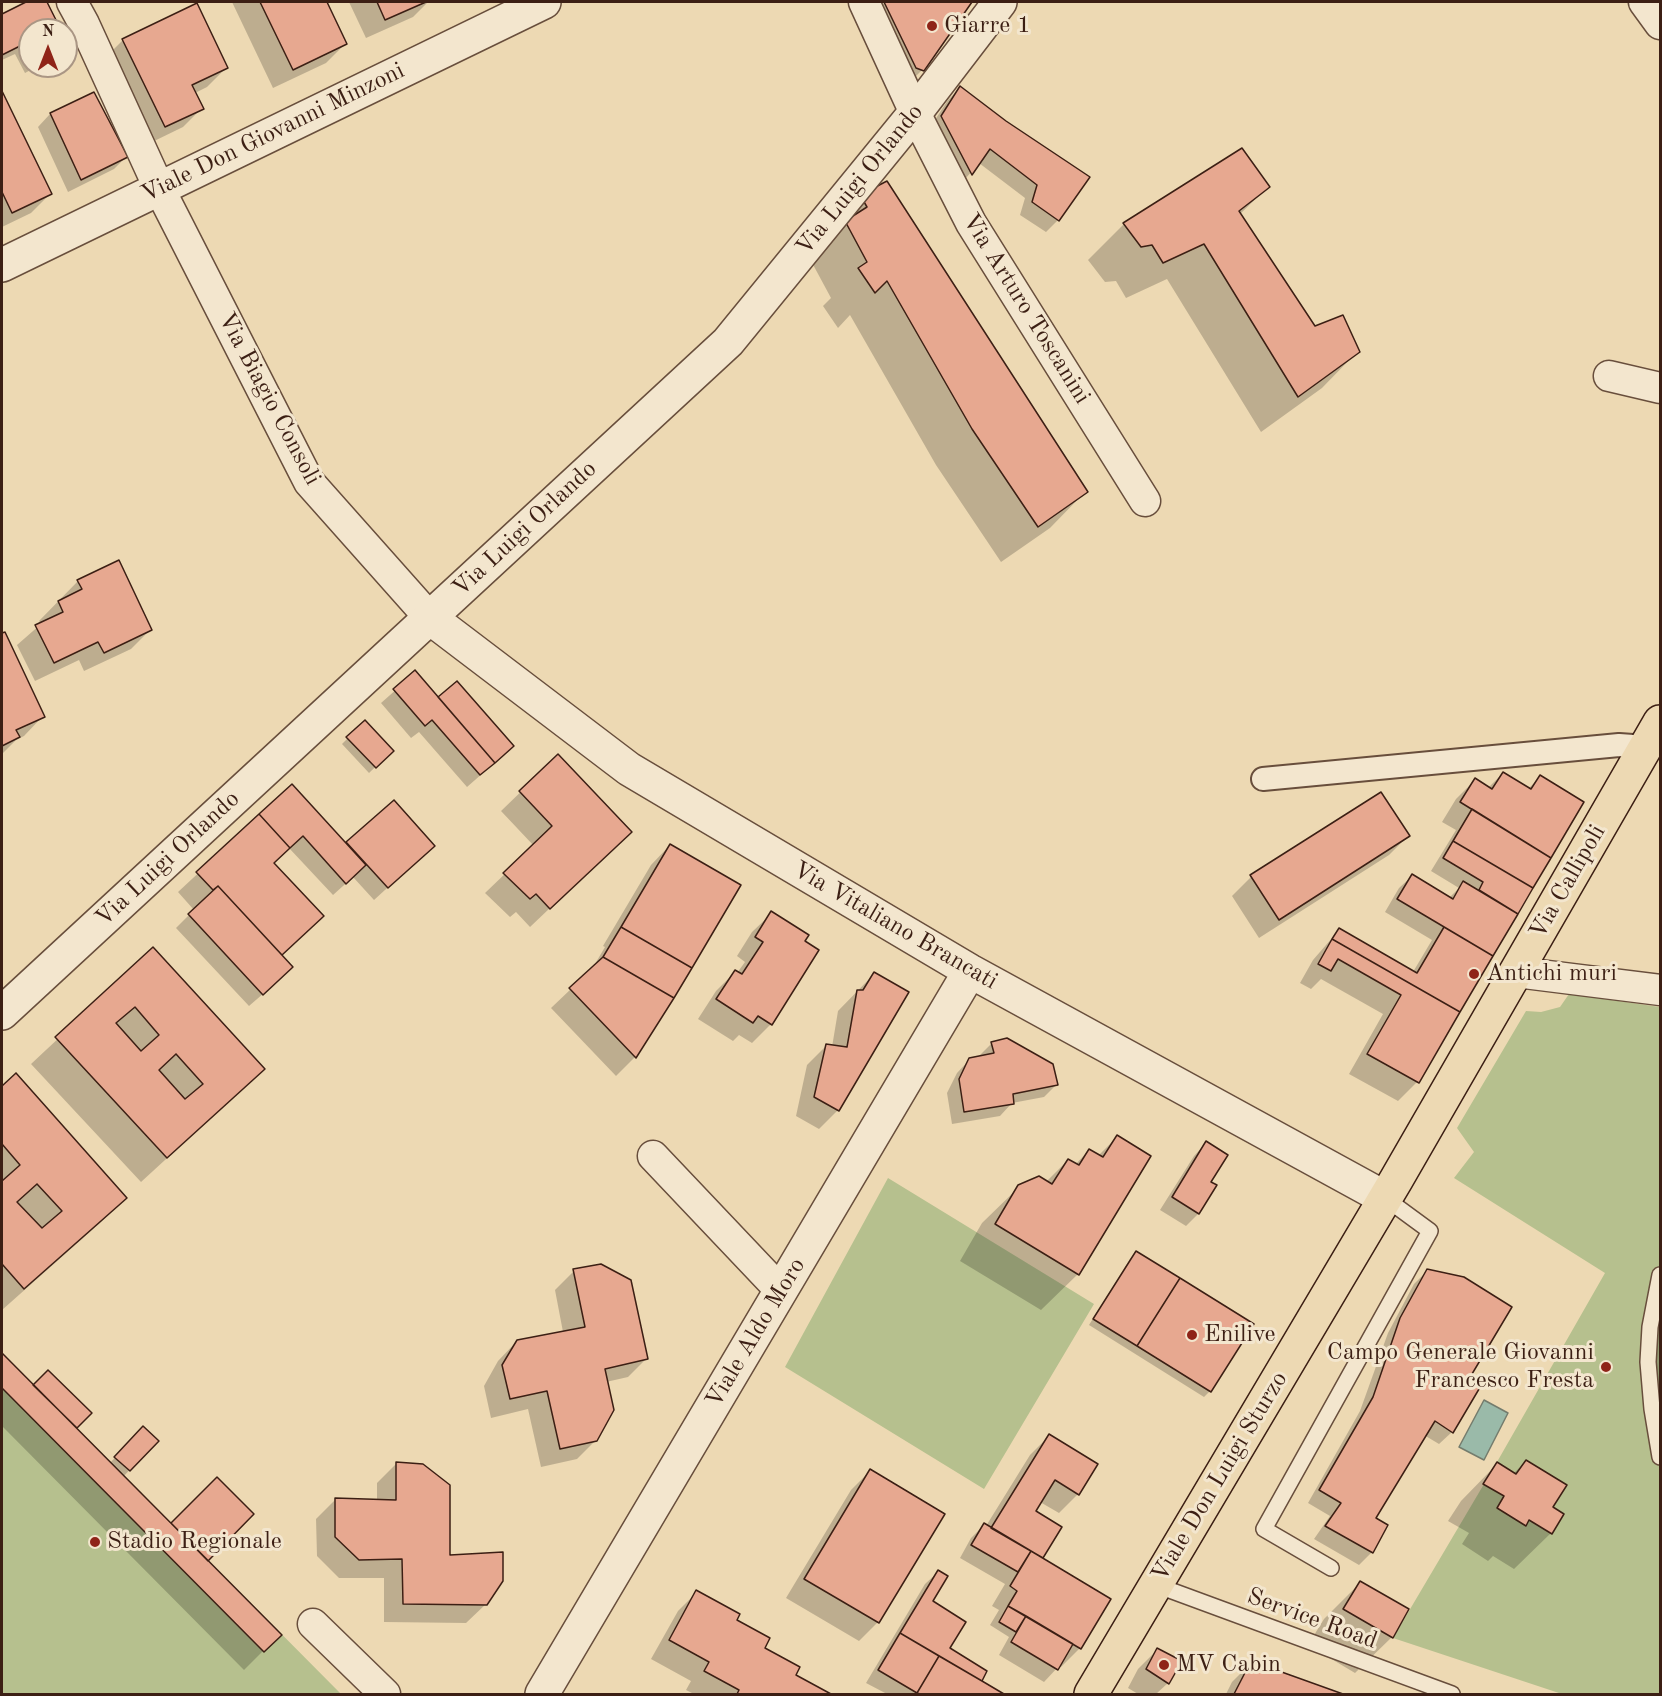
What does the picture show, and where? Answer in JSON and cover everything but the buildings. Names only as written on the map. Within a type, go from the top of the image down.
[{"type":"main road","name":"Via Callipoli","points":[[1385,1198],[1654,735]]},
{"type":"main road","name":"Viale Don Luigi Sturzo","points":[[1091,1695],[1385,1198]]},
{"type":"street","name":"Via Biagio Consoli","points":[[72,2],[159,188],[309,482],[429,617]]},
{"type":"street","name":"Viale Don Giovanni Minzoni","points":[[2,265],[544,2]]},
{"type":"street","name":"Via Arturo Toscanini","points":[[864,2],[915,113],[971,223],[1145,501]]},
{"type":"street","name":"Via Luigi Orlando","points":[[2,1013],[728,342],[915,113],[1000,2]]},
{"type":"street","points":[[1644,2],[1660,24]]},
{"type":"street","points":[[1609,375],[1660,388]]},
{"type":"street","name":"Via Vitaliano Brancati","points":[[429,617],[629,769],[970,971],[1385,1198]]},
{"type":"street","points":[[1263,779],[1619,745],[1654,735]]},
{"type":"street","name":"Viale Aldo Moro","points":[[542,1695],[970,971]]},
{"type":"street","points":[[1516,972],[1660,990]]},
{"type":"street","points":[[653,1156],[781,1291]]},
{"type":"street","points":[[313,1624],[385,1695]]},
{"type":"lane","points":[[1331,1568],[1264,1529],[1430,1231],[1385,1198]]},
{"type":"lane","points":[[1660,1275],[1650,1327],[1648,1362],[1652,1409],[1660,1457]]},
{"type":"lane","name":"Service Road","points":[[1156,1585],[1452,1695]]},
{"type":"green space","name":"Campo Generale Giovanni Francesco Fresta","points":[[1569,994],[1660,1007],[1660,1694],[1562,1694],[1393,1638],[1605,1273],[1454,1178],[1474,1152],[1457,1128],[1526,1011],[1541,1012],[1560,1007]]},
{"type":"green space","points":[[888,1178],[1094,1304],[984,1489],[785,1367]]},
{"type":"green space","name":"Stadio Regionale","points":[[2,1353],[77,1428],[341,1694],[2,1694]]},
{"type":"shaded area","points":[[1484,1400],[1508,1413],[1484,1460],[1459,1447]]},
{"type":"place","name":"Giarre 1","points":[[932,26]]},
{"type":"place","name":"Antichi muri","points":[[1474,974]]},
{"type":"place","name":"Enilive","points":[[1192,1335]]},
{"type":"place","name":"Campo Generale Giovanni Francesco Fresta","points":[[1606,1367]]},
{"type":"place","name":"Stadio Regionale","points":[[95,1542]]},
{"type":"place","name":"MV Cabin","points":[[1164,1665]]}]
